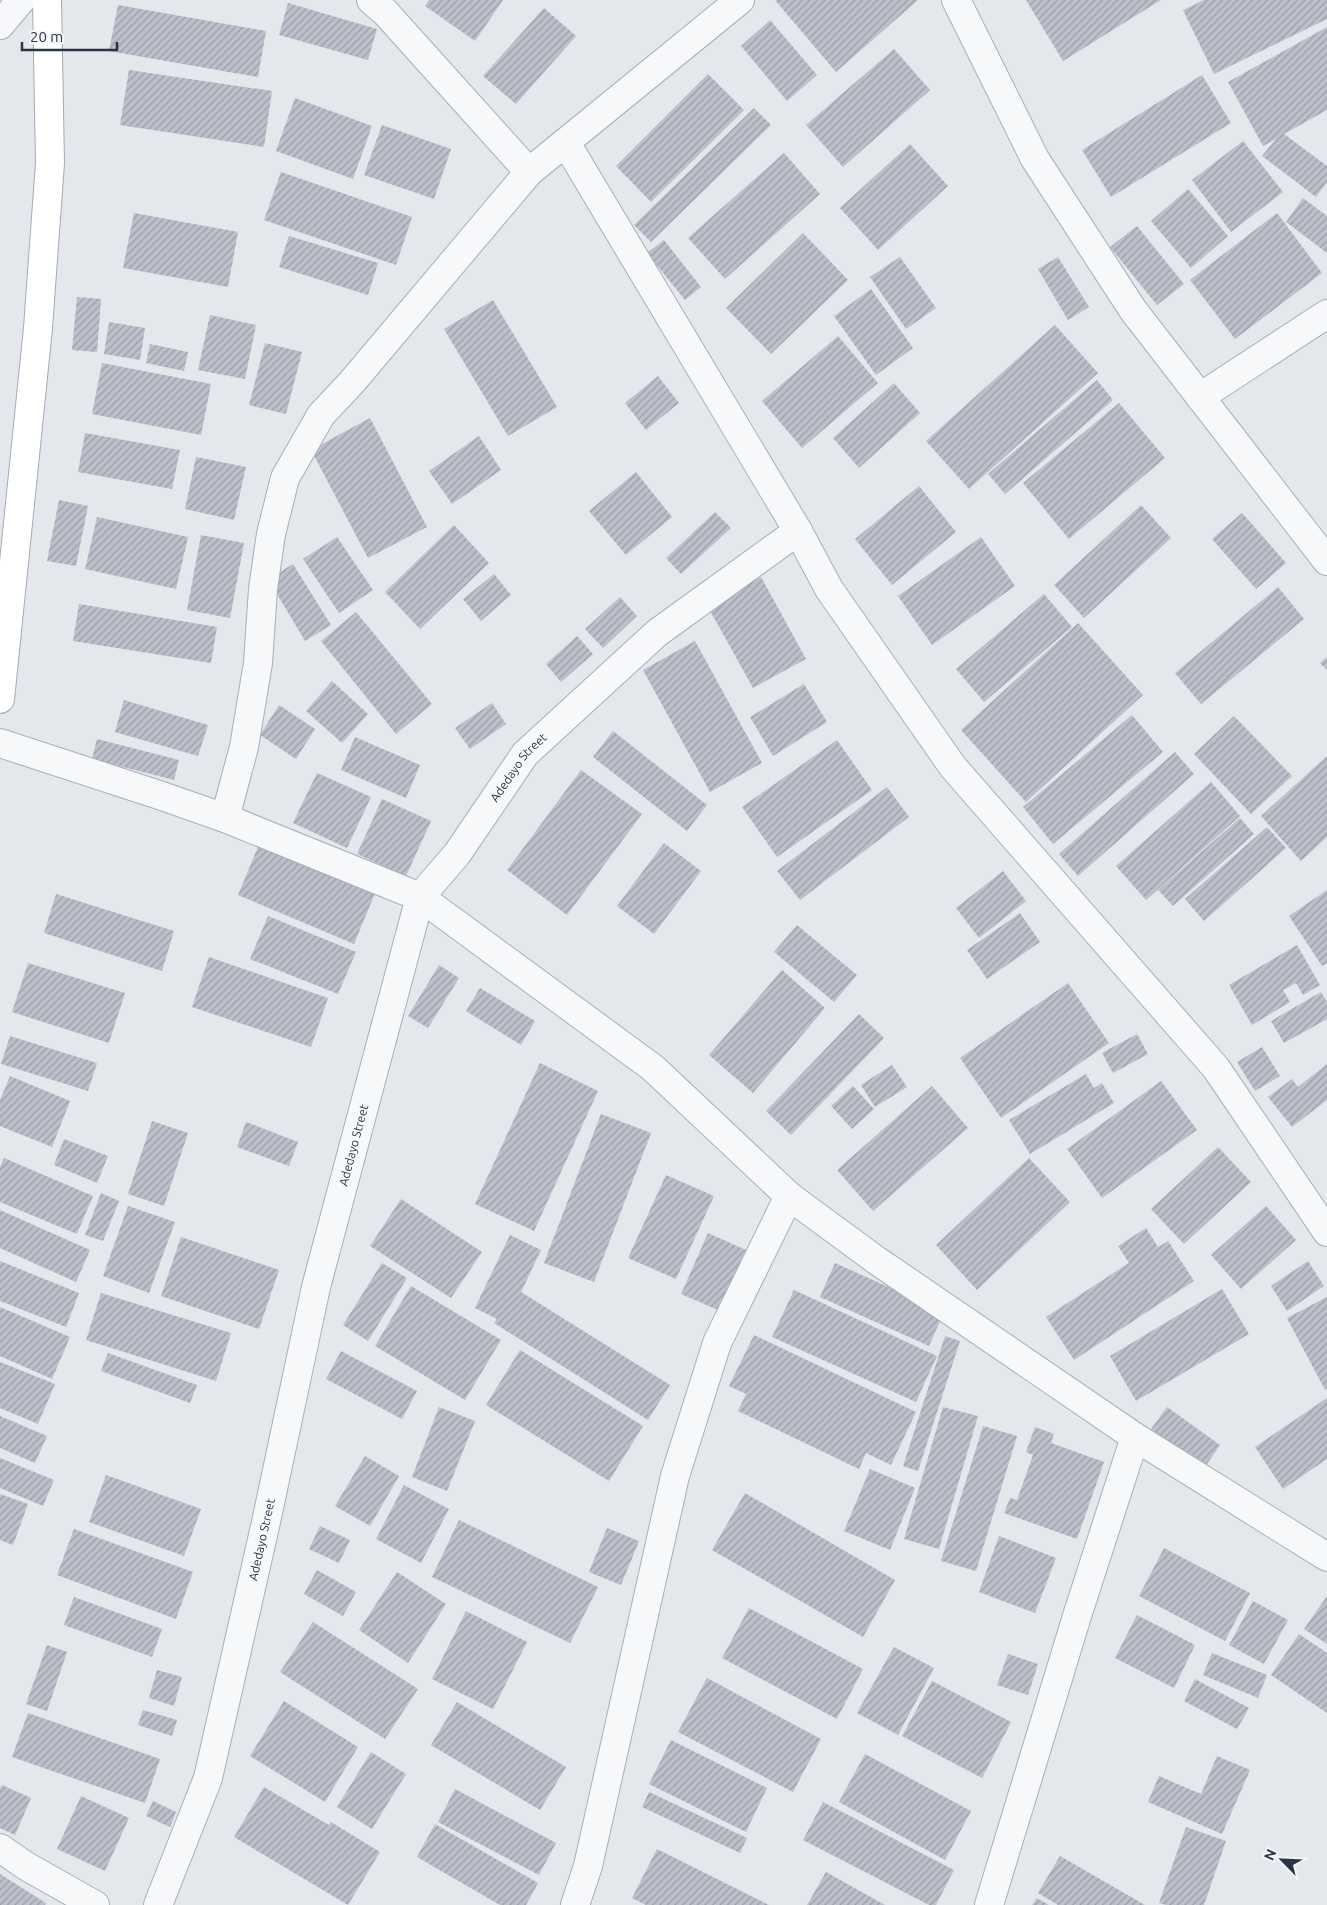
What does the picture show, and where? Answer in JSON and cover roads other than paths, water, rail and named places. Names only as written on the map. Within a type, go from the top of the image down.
[{"type":"main road","points":[[0,699],[38,328],[50,162],[47,0]]},
{"type":"street","points":[[0,25],[21,0]]},
{"type":"street","points":[[371,0],[385,12],[529,172]]},
{"type":"street","points":[[225,818],[244,747],[258,663],[263,589],[271,534],[285,478],[321,416],[352,382],[529,172],[740,0]]},
{"type":"street","points":[[956,0],[1035,159],[1133,310],[1327,561]]},
{"type":"street","points":[[566,143],[798,531],[829,589],[953,767],[1216,1068],[1327,1232]]},
{"type":"street","points":[[1200,397],[1327,314]]},
{"type":"street","name":"Adedayo Street","points":[[158,1905],[208,1778],[266,1522],[316,1287],[420,897],[457,854],[525,754],[657,633],[798,531]]},
{"type":"street","points":[[0,743],[225,818],[420,897],[653,1068],[789,1196],[876,1260],[1135,1437],[1327,1557]]},
{"type":"street","points":[[575,1905],[588,1866],[675,1476],[717,1343],[789,1196]]},
{"type":"street","points":[[989,1905],[1077,1616],[1135,1437]]},
{"type":"street","points":[[0,1848],[26,1866],[95,1905]]}]
